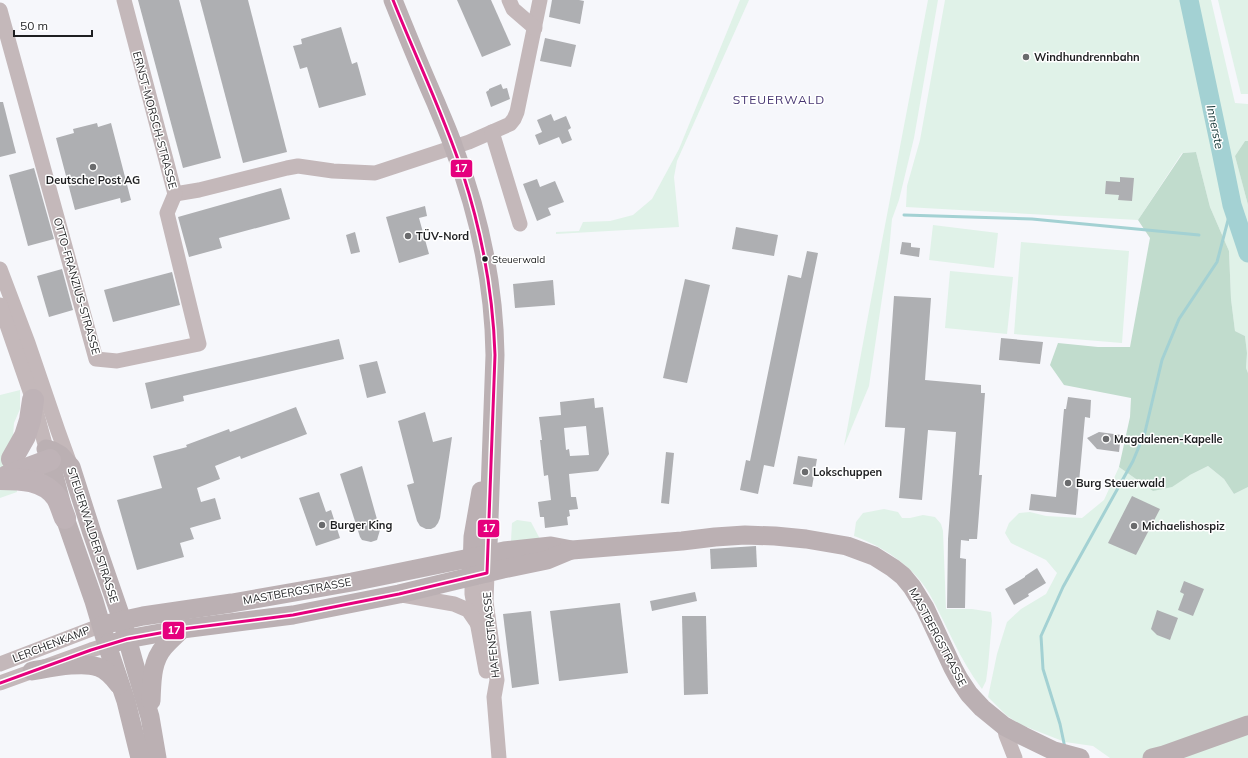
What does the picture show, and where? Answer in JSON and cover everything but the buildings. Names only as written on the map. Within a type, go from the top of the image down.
[{"type":"highway","points":[[6,460],[24,436],[30,420],[33,400]]},
{"type":"highway","points":[[6,460],[34,450],[51,454]]},
{"type":"highway","points":[[0,479],[51,454]]},
{"type":"highway","points":[[0,479],[30,480],[41,484],[49,489],[57,498],[65,518]]},
{"type":"main road","points":[[393,0],[454,148],[467,186],[480,236],[493,308],[495,355],[492,441],[474,530],[480,555],[480,575]]},
{"type":"main road","points":[[51,454],[60,455],[71,467]]},
{"type":"main road","name":"STEUERWALDER STRASSE","points":[[51,454],[65,518],[122,688],[140,758]]},
{"type":"main road","name":"STEUERWALDER STRASSE","points":[[71,467],[122,620],[150,717]]},
{"type":"main road","name":"MASTBERGSTRASSE","points":[[102,625],[143,616],[232,603],[345,583],[480,555],[551,546],[572,550],[745,535],[806,539],[847,546],[861,551],[874,556],[903,576],[925,608],[959,679],[969,694],[982,708],[1004,726],[1023,736],[1054,751],[1079,758]]},
{"type":"main road","name":"MASTBERGSTRASSE","points":[[107,645],[182,629],[293,615],[399,594],[547,560],[572,550]]},
{"type":"main road","points":[[157,758],[150,717],[152,672],[159,654],[182,629]]},
{"type":"main road","points":[[32,671],[82,664],[98,666],[110,673],[122,688]]},
{"type":"main road","points":[[1152,758],[1248,725]]},
{"type":"street","name":"ERNST-MORSCH-STRASSE","points":[[124,0],[175,194],[199,190],[298,166],[333,171],[375,174],[454,148],[510,124],[517,112],[540,0]]},
{"type":"street","points":[[509,0],[514,9],[535,28]]},
{"type":"street","name":"OTTO-FRANZIUS-STRASSE","points":[[0,10],[96,359],[117,361],[199,344],[181,264],[167,213],[175,194]]},
{"type":"street","points":[[492,132],[520,224]]},
{"type":"street","name":"STEUERWALDER STRASSE","points":[[0,269],[28,343],[71,467]]},
{"type":"street","name":"STEUERWALDER STRASSE","points":[[0,305],[51,454],[61,447],[58,431]]},
{"type":"street","name":"HAFENSTRASSE","points":[[480,575],[472,594],[487,680],[494,697]]},
{"type":"street","name":"HAFENSTRASSE","points":[[480,575],[486,602],[497,680],[494,697],[499,758]]},
{"type":"street","name":"HAFENSTRASSE","points":[[399,594],[454,604],[468,610],[478,624]]},
{"type":"street","name":"LERCHENKAMP","points":[[0,664],[102,625]]},
{"type":"street","name":"LERCHENKAMP","points":[[0,683],[107,645]]},
{"type":"street","points":[[1004,726],[1015,758]]},
{"type":"green space","points":[[740,0],[749,0],[677,161],[674,177],[679,227],[556,234],[556,232],[579,231],[583,222],[610,221],[633,215],[652,199],[679,149]]},
{"type":"green space","points":[[928,0],[938,0],[914,138],[899,200],[892,219],[889,251],[869,386],[844,446],[878,262]]},
{"type":"green space","points":[[945,0],[1211,0],[1235,103],[1248,104],[1248,141],[1245,141],[1235,156],[1248,205],[1248,373],[1246,368],[1247,353],[1245,336],[1235,331],[1231,299],[1229,251],[1210,207],[1196,152],[1182,153],[1138,220],[906,207],[907,186],[920,140]]},
{"type":"green space","points":[[1218,0],[1248,0],[1248,94],[1241,94]]},
{"type":"green space","points":[[1245,141],[1248,141],[1248,205],[1235,156]]},
{"type":"green space","points":[[1196,152],[1210,207],[1229,251],[1231,299],[1235,331],[1245,336],[1247,353],[1248,487],[1234,494],[1224,479],[1208,466],[1190,475],[1172,487],[1153,491],[1119,467],[1130,417],[1131,398],[1064,385],[1050,365],[1058,343],[1098,347],[1130,347],[1150,238],[1138,220],[1183,153]]},
{"type":"green space","points":[[933,225],[998,233],[994,268],[929,260]]},
{"type":"green space","points":[[1021,242],[1129,251],[1122,343],[1014,334]]},
{"type":"green space","points":[[950,271],[1013,277],[1007,334],[945,328]]},
{"type":"green space","points":[[20,390],[20,409],[14,423],[13,436],[17,492],[0,498],[0,395]]},
{"type":"green space","points":[[1208,466],[1224,479],[1234,494],[1248,487],[1248,758],[1110,758],[1093,746],[1065,742],[1019,724],[1006,715],[988,697],[997,654],[1007,622],[1021,609],[1046,594],[1057,573],[1046,560],[1011,543],[1005,533],[1009,523],[1019,513],[1030,512],[1046,516],[1082,518],[1104,500],[1119,467],[1153,491]]},
{"type":"green space","points":[[884,509],[898,512],[902,518],[923,515],[935,517],[941,524],[943,531],[946,609],[972,609],[991,612],[992,621],[988,666],[986,681],[982,689],[967,666],[936,605],[922,583],[906,566],[886,551],[854,536],[856,522],[863,513]]},
{"type":"green space","points":[[517,520],[531,522],[540,539],[511,541],[512,523]]},
{"type":"waterway","name":"Innerste","points":[[1189,0],[1232,205],[1248,253]]},
{"type":"waterway","points":[[1065,748],[1060,724],[1043,669],[1041,636],[1063,587],[1133,461],[1145,432],[1162,360],[1179,319],[1217,262],[1232,205]]},
{"type":"waterway","points":[[904,215],[1032,219],[1199,235]]},
{"type":"transit line","name":"17","points":[[0,683],[91,650],[127,639],[182,629],[293,615],[399,594],[487,573],[495,355],[489,286],[476,218],[463,174],[439,108],[393,0]]},
{"type":"place","name":"Windhundrennbahn","points":[[1026,57]]},
{"type":"place","name":"Deutsche Post AG","points":[[93,167]]},
{"type":"place","name":"TÜV-Nord","points":[[408,236]]},
{"type":"place","name":"Steuerwald","points":[[485,259]]},
{"type":"place","name":"Magdalenen-Kapelle","points":[[1106,439]]},
{"type":"place","name":"Lokschuppen","points":[[805,472]]},
{"type":"place","name":"Burg Steuerwald","points":[[1068,483]]},
{"type":"place","name":"Burger King","points":[[322,525]]},
{"type":"place","name":"Michaelishospiz","points":[[1134,526]]},
{"type":"district","name":"STEUERWALD","points":[[779,100]]}]
